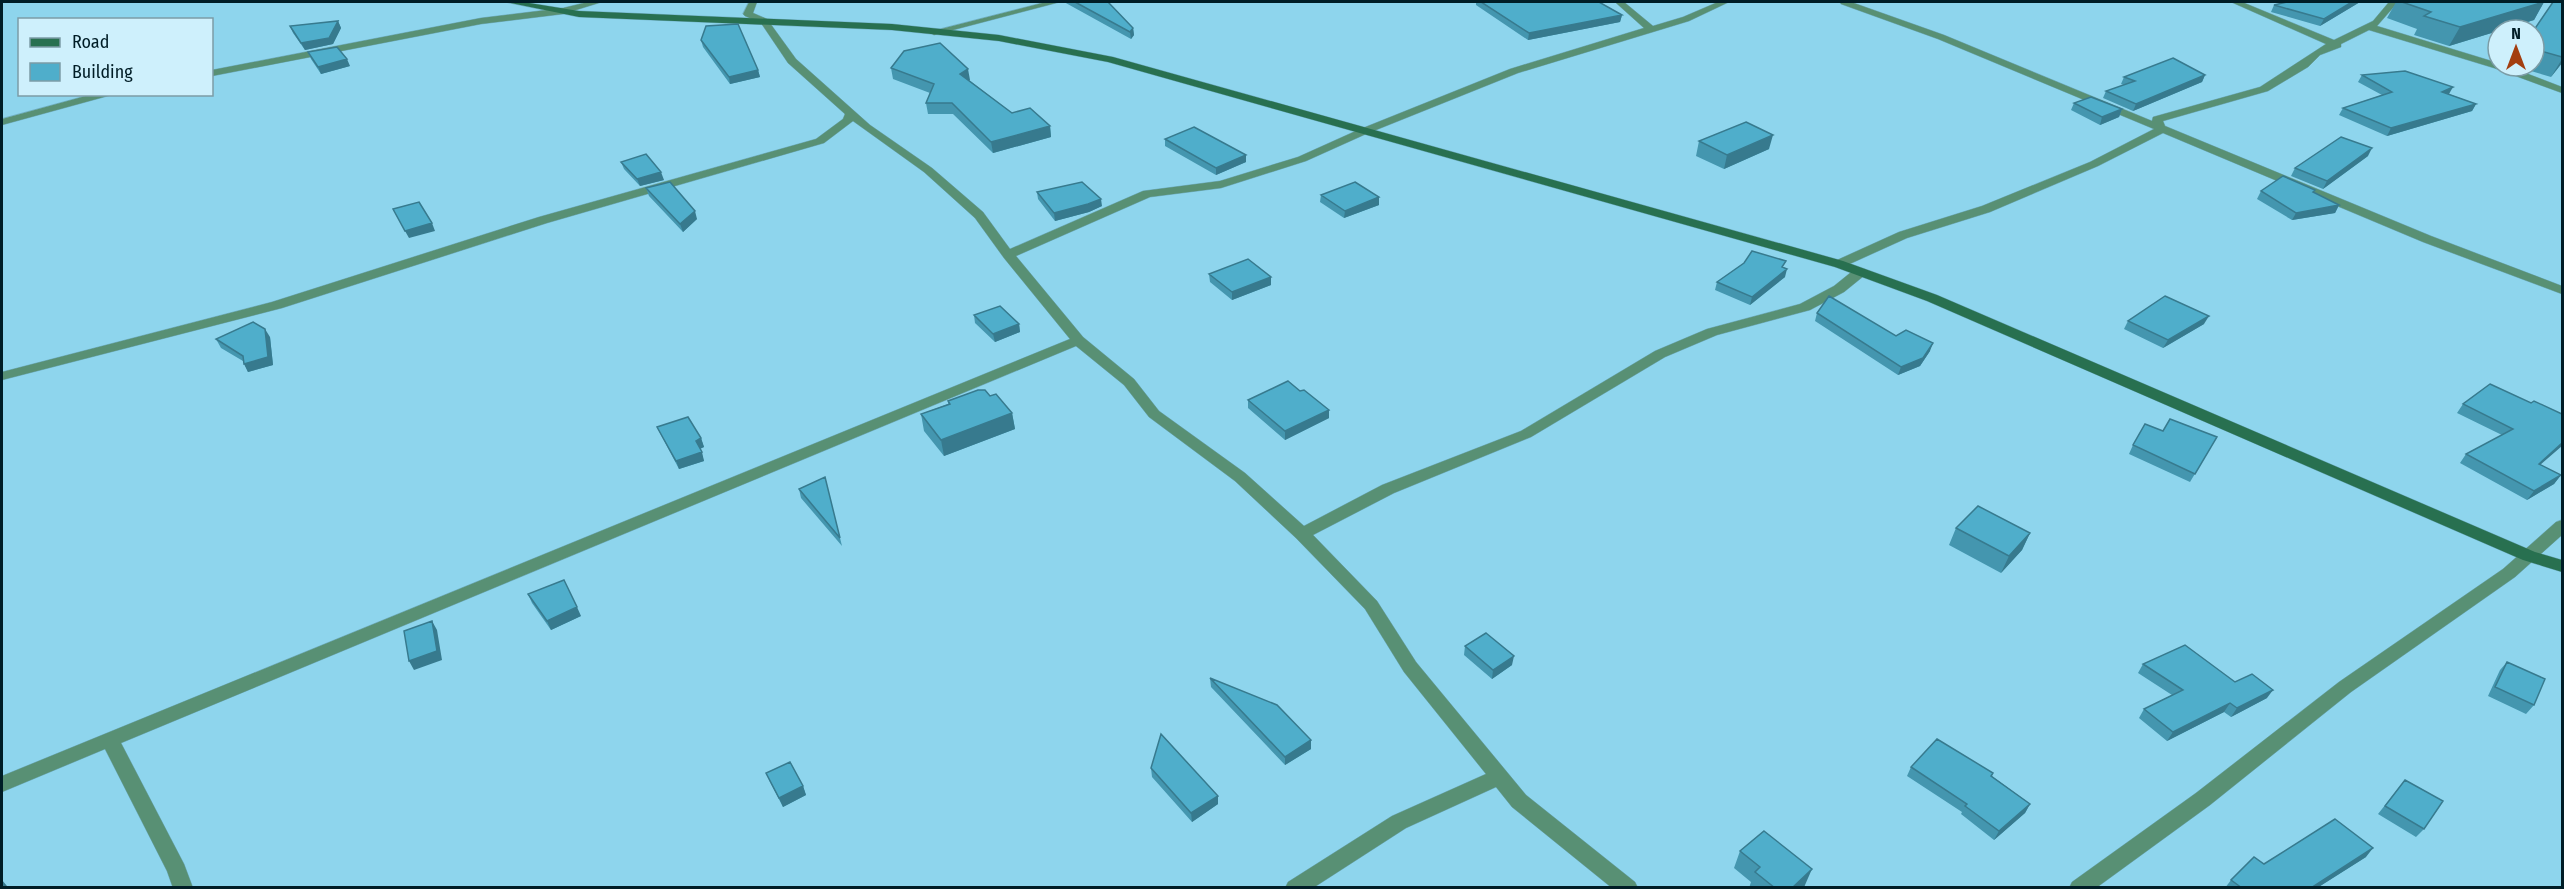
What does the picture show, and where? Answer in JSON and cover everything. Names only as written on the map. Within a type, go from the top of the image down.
[{"type":"street","points":[[510,2],[563,11],[764,21],[999,38],[1109,59],[1362,132],[1839,264],[1932,298],[2529,555],[2562,566]]},
{"type":"street","points":[[213,73],[481,21],[563,11],[597,2]]},
{"type":"street","points":[[753,2],[748,14],[764,21],[792,61],[866,127],[928,170],[979,215],[1008,255],[1078,340],[1129,382],[1154,414],[1240,477],[1302,534],[1371,605],[1410,667],[1519,801],[1628,888]]},
{"type":"street","points":[[934,32],[1055,2]]},
{"type":"street","points":[[1619,2],[1651,29]]},
{"type":"street","points":[[1008,255],[1147,194],[1221,184],[1302,159],[1362,132],[1514,71],[1686,19],[1725,2]]},
{"type":"street","points":[[1844,2],[1941,37],[2427,239],[2562,290]]},
{"type":"street","points":[[2235,2],[2337,45]]},
{"type":"street","points":[[2161,130],[2157,119],[2264,89],[2304,65],[2316,53],[2337,45],[2376,23],[2394,2]]},
{"type":"street","points":[[2369,27],[2486,62]]},
{"type":"street","points":[[2530,78],[2562,90]]},
{"type":"street","points":[[2,122],[55,106],[101,96]]},
{"type":"street","points":[[2,376],[277,305],[566,214],[820,141],[848,121],[851,113]]},
{"type":"street","points":[[1839,264],[1903,235],[1996,205],[2094,164],[2161,130]]},
{"type":"street","points":[[1302,534],[1388,489],[1526,434],[1660,354],[1712,332],[1805,306],[1839,289],[1860,272]]},
{"type":"street","points":[[2,784],[1078,340]]},
{"type":"street","points":[[2079,888],[2203,799],[2345,687],[2509,573],[2562,526]]},
{"type":"street","points":[[110,740],[177,870],[183,888]]},
{"type":"street","points":[[1295,888],[1399,822],[1498,777]]},
{"type":"building","points":[[1075,2],[1108,2],[1133,28],[1130,32]]},
{"type":"building","points":[[1481,2],[1599,2],[1622,15],[1529,33]]},
{"type":"building","points":[[2287,2],[2352,2],[2324,19],[2274,5]]},
{"type":"building","points":[[2402,2],[2544,2],[2460,27],[2424,16],[2431,12]]},
{"type":"building","points":[[2553,2],[2562,2],[2562,57],[2546,52],[2546,18],[2542,18]]},
{"type":"building","points":[[338,21],[329,38],[301,43],[290,26]]},
{"type":"building","points":[[738,24],[758,70],[729,77],[701,40],[706,26]]},
{"type":"building","points":[[940,43],[968,69],[960,74],[1012,113],[1030,108],[1050,126],[991,142],[952,103],[926,103],[934,84],[891,68],[904,51]]},
{"type":"building","points":[[337,47],[347,59],[318,67],[308,52]]},
{"type":"building","points":[[2173,58],[2205,75],[2136,104],[2106,91],[2135,81],[2124,77]]},
{"type":"building","points":[[2405,71],[2453,87],[2442,92],[2476,104],[2391,128],[2343,108],[2392,92],[2362,75]]},
{"type":"building","points":[[2091,97],[2122,109],[2102,117],[2074,103]]},
{"type":"building","points":[[1746,122],[1773,135],[1727,155],[1699,141]]},
{"type":"building","points":[[1194,127],[1246,155],[1216,168],[1165,139]]},
{"type":"building","points":[[2341,137],[2372,148],[2327,181],[2295,168]]},
{"type":"building","points":[[646,154],[661,172],[637,179],[621,162]]},
{"type":"building","points":[[2283,176],[2315,190],[2313,192],[2339,205],[2296,213],[2261,191]]},
{"type":"building","points":[[670,182],[695,211],[680,224],[646,188]]},
{"type":"building","points":[[1082,182],[1101,199],[1054,213],[1037,192]]},
{"type":"building","points":[[1355,182],[1379,197],[1345,211],[1321,195]]},
{"type":"building","points":[[419,202],[432,223],[405,231],[393,209]]},
{"type":"building","points":[[1752,251],[1786,261],[1782,267],[1787,269],[1752,297],[1717,282],[1744,263]]},
{"type":"building","points":[[1248,259],[1271,277],[1232,292],[1209,274]]},
{"type":"building","points":[[1829,296],[1896,336],[1906,330],[1933,343],[1923,358],[1901,367],[1817,313]]},
{"type":"building","points":[[2165,296],[2209,316],[2168,340],[2128,321]]},
{"type":"building","points":[[1000,306],[1019,324],[993,334],[974,315]]},
{"type":"building","points":[[253,322],[265,329],[268,357],[244,364],[243,356],[216,339]]},
{"type":"building","points":[[1288,381],[1300,391],[1304,390],[1329,410],[1285,431],[1248,400]]},
{"type":"building","points":[[2490,384],[2562,414],[2562,443],[2539,464],[2561,475],[2534,491],[2466,454],[2513,429],[2463,404]]},
{"type":"building","points":[[978,390],[985,390],[990,396],[996,394],[1012,413],[941,440],[921,414],[950,404],[948,401]]},
{"type":"building","points":[[688,417],[701,438],[696,441],[702,452],[676,461],[657,427]]},
{"type":"building","points":[[2170,419],[2217,437],[2195,474],[2133,445],[2145,424],[2163,431]]},
{"type":"building","points":[[825,477],[840,538],[799,489]]},
{"type":"building","points":[[1978,506],[2030,533],[2009,556],[1956,528]]},
{"type":"building","points":[[564,580],[577,607],[547,621],[528,594]]},
{"type":"building","points":[[432,621],[437,651],[409,661],[404,631]]},
{"type":"building","points":[[1486,633],[1514,656],[1493,670],[1465,646]]},
{"type":"building","points":[[2185,645],[2235,682],[2252,674],[2273,690],[2237,708],[2230,703],[2173,732],[2144,709],[2183,690],[2143,664]]},
{"type":"building","points":[[2507,662],[2545,679],[2534,705],[2495,687]]},
{"type":"building","points":[[1210,678],[1277,705],[1311,740],[1285,757]]},
{"type":"building","points":[[1161,734],[1218,796],[1191,813],[1151,768]]},
{"type":"building","points":[[1937,739],[1993,773],[1991,776],[2030,804],[1999,831],[1965,806],[1967,804],[1911,767]]},
{"type":"building","points":[[790,762],[803,786],[779,798],[766,773]]},
{"type":"building","points":[[2405,780],[2443,801],[2424,829],[2385,806]]},
{"type":"building","points":[[2335,819],[2373,848],[2311,888],[2242,888],[2231,880],[2254,857],[2264,864]]},
{"type":"building","points":[[1764,831],[1812,869],[1792,888],[1775,888],[1755,872],[1760,867],[1740,851]]}]
